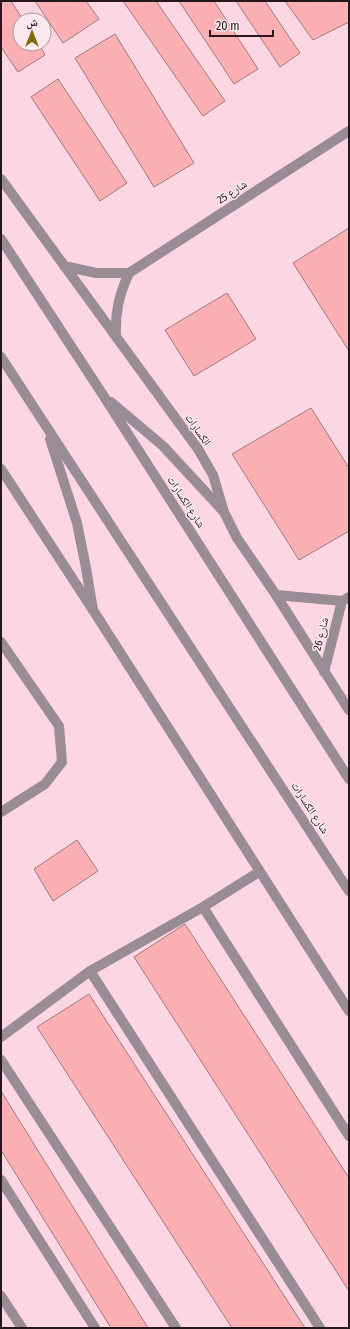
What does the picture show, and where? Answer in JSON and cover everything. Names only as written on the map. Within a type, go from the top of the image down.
[{"type":"street","name":"شارع 25","points":[[129,273],[349,131]]},
{"type":"street","name":"الكسارات","points":[[1,179],[198,449],[213,475],[224,512],[237,538],[276,595],[349,710]]},
{"type":"street","name":"شارع الكسارات","points":[[1,240],[103,395],[349,778]]},
{"type":"street","points":[[64,266],[96,273],[129,273],[117,304],[115,320],[116,336]]},
{"type":"street","name":"شارع الكسارات","points":[[1,357],[349,890]]},
{"type":"street","points":[[103,395],[163,446],[224,512]]},
{"type":"street","points":[[44,424],[77,523],[93,610]]},
{"type":"street","points":[[1,469],[93,610],[349,1011]]},
{"type":"street","name":"شارع 26","points":[[276,595],[345,599],[324,672]]},
{"type":"street","points":[[1,642],[60,726],[62,762],[44,784],[1,812]]},
{"type":"street","points":[[1,1037],[90,971],[203,907],[259,872]]},
{"type":"street","points":[[203,907],[349,1136]]},
{"type":"street","points":[[90,971],[320,1328]]},
{"type":"street","points":[[1,1060],[176,1328]]},
{"type":"street","points":[[1,1180],[95,1328]]},
{"type":"street","points":[[1,1296],[22,1328]]},
{"type":"building","points":[[1,1],[11,1],[18,12],[12,12],[12,52],[43,52],[45,55],[18,72],[1,47]]},
{"type":"building","points":[[35,1],[86,1],[99,19],[63,43],[52,26],[52,12],[42,12]]},
{"type":"building","points":[[123,1],[156,1],[225,101],[203,116]]},
{"type":"building","points":[[179,1],[214,1],[258,69],[234,84]]},
{"type":"building","points":[[236,1],[265,1],[300,53],[280,67]]},
{"type":"building","points":[[285,1],[349,1],[349,22],[313,40]]},
{"type":"building","points":[[115,34],[194,163],[154,187],[75,58]]},
{"type":"building","points":[[58,79],[127,183],[100,201],[31,97]]},
{"type":"building","points":[[349,228],[349,351],[293,263]]},
{"type":"building","points":[[227,293],[256,339],[194,376],[165,330]]},
{"type":"building","points":[[311,408],[349,468],[349,531],[299,560],[232,454]]},
{"type":"building","points":[[77,840],[98,871],[53,901],[34,869]]},
{"type":"building","points":[[185,924],[349,1178],[349,1291],[134,957]]},
{"type":"building","points":[[89,994],[305,1328],[232,1328],[37,1027]]},
{"type":"building","points":[[1,1091],[148,1328],[111,1328],[1,1150]]}]
